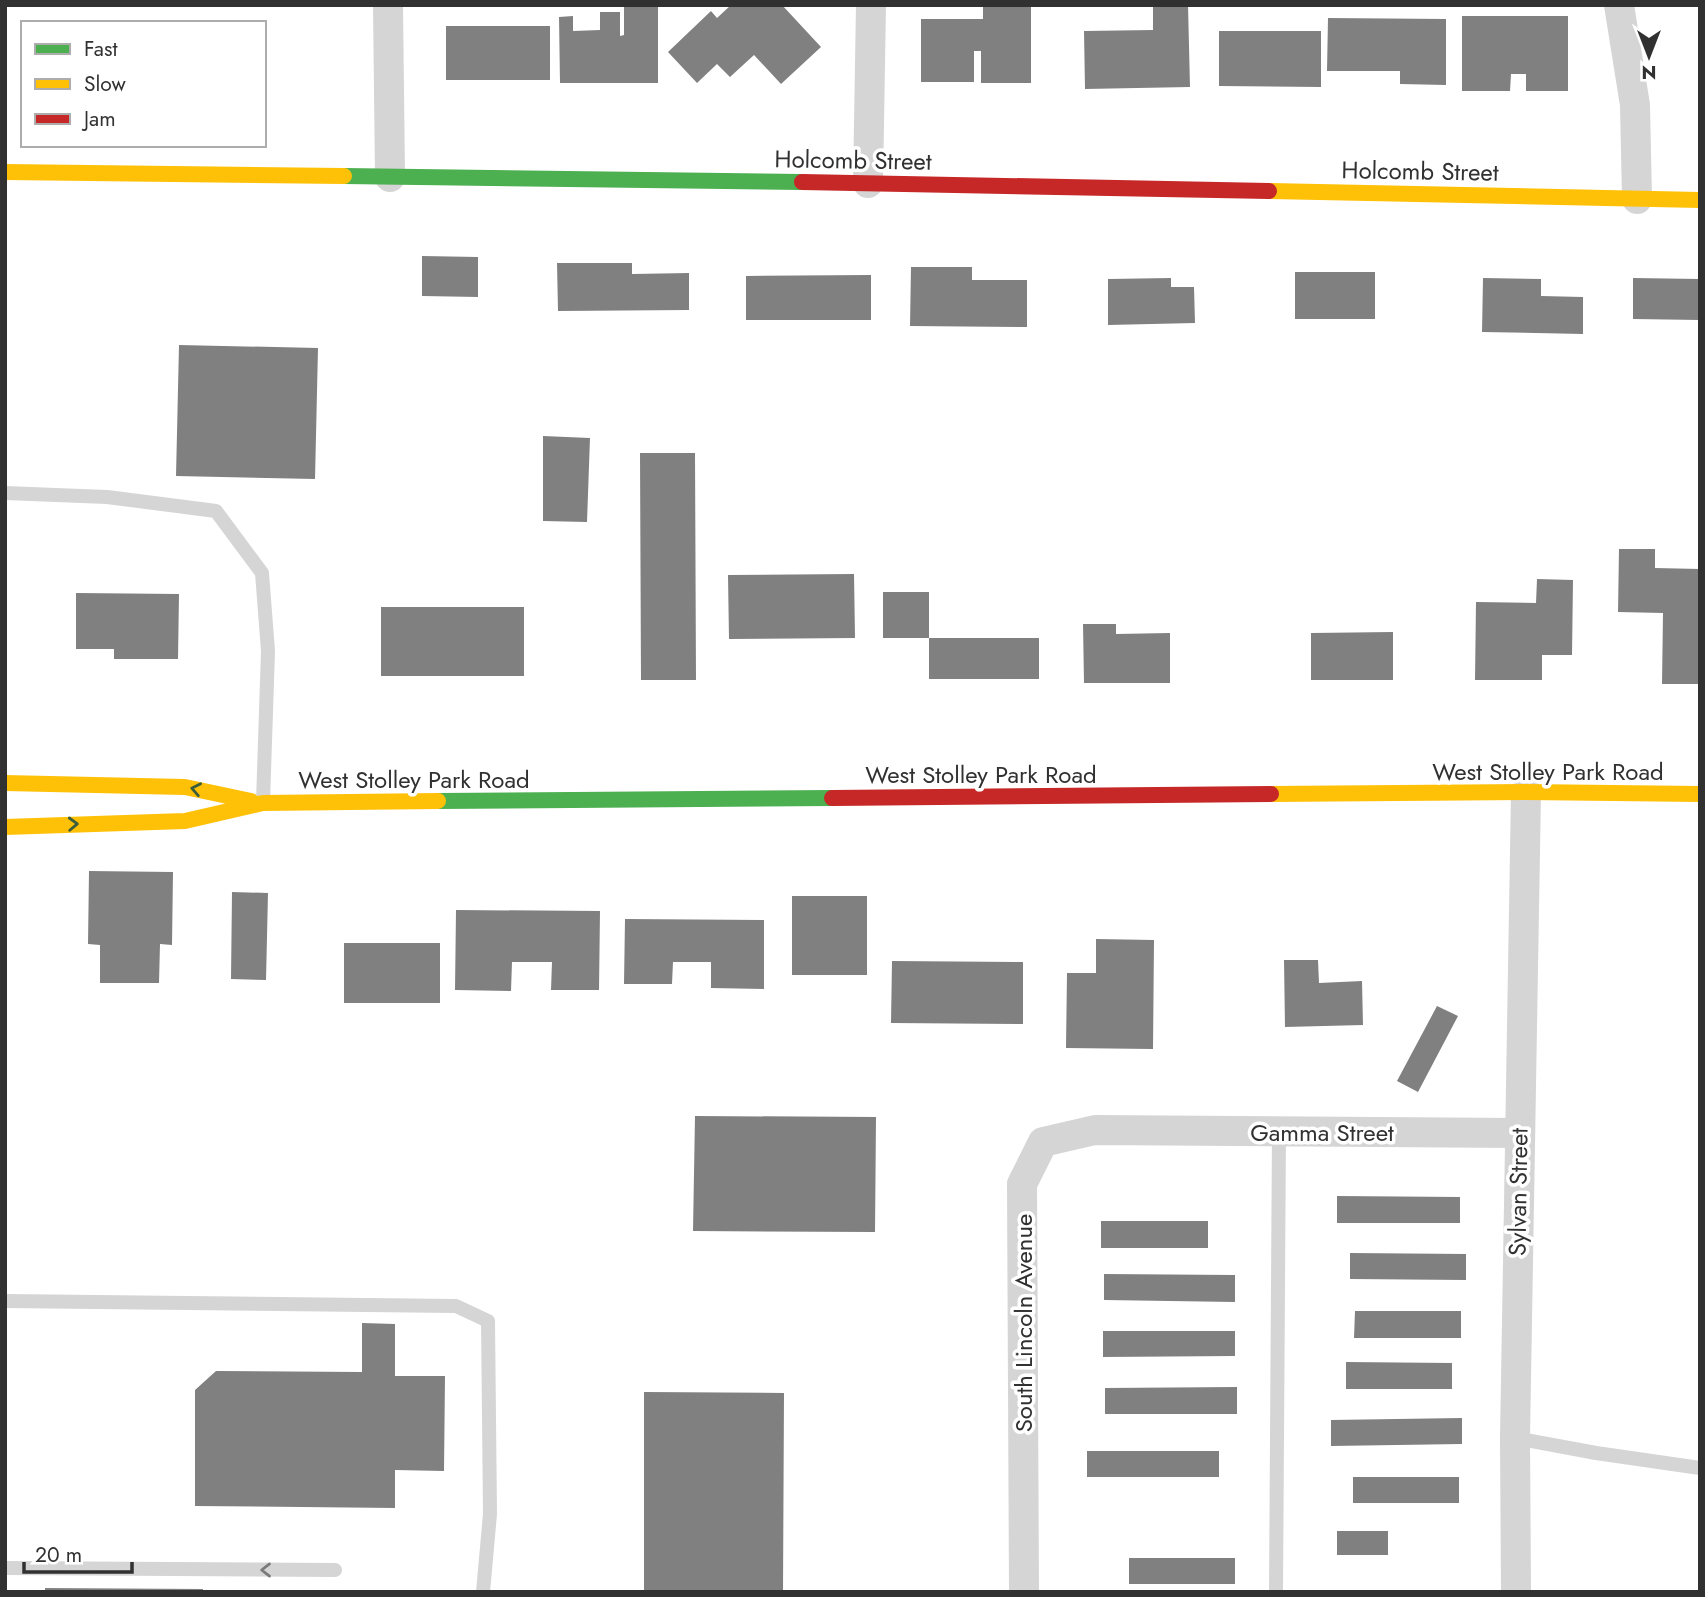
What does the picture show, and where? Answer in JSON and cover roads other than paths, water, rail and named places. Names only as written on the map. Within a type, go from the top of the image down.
[{"type":"main road","name":"Holcomb Street","points":[[5,172],[868,183],[1700,200]]},
{"type":"main road","name":"West Stolley Park Road","points":[[5,783],[185,787],[263,803],[1526,792],[1700,794]]},
{"type":"main road","name":"West Stolley Park Road","points":[[5,827],[185,821],[263,803]]},
{"type":"street","points":[[388,5],[390,177]]},
{"type":"street","points":[[868,183],[871,5]]},
{"type":"street","points":[[1619,5],[1635,105],[1637,199]]},
{"type":"street","name":"Sylvan Street","points":[[1516,1592],[1515,1438],[1526,792]]},
{"type":"street","name":"South Lincoln Avenue","points":[[1024,1592],[1022,1184],[1043,1142],[1095,1130],[1125,1130]]},
{"type":"street","name":"Gamma Street","points":[[1125,1130],[1519,1133]]},
{"type":"lane","points":[[5,493],[107,497],[216,511],[262,573],[268,651],[263,803]]},
{"type":"lane","points":[[1276,1592],[1279,1131]]},
{"type":"lane","points":[[5,1301],[456,1307],[488,1321],[491,1514],[483,1592]]},
{"type":"lane","points":[[1515,1438],[1700,1468]]},
{"type":"lane","points":[[5,1568],[335,1570]]}]
